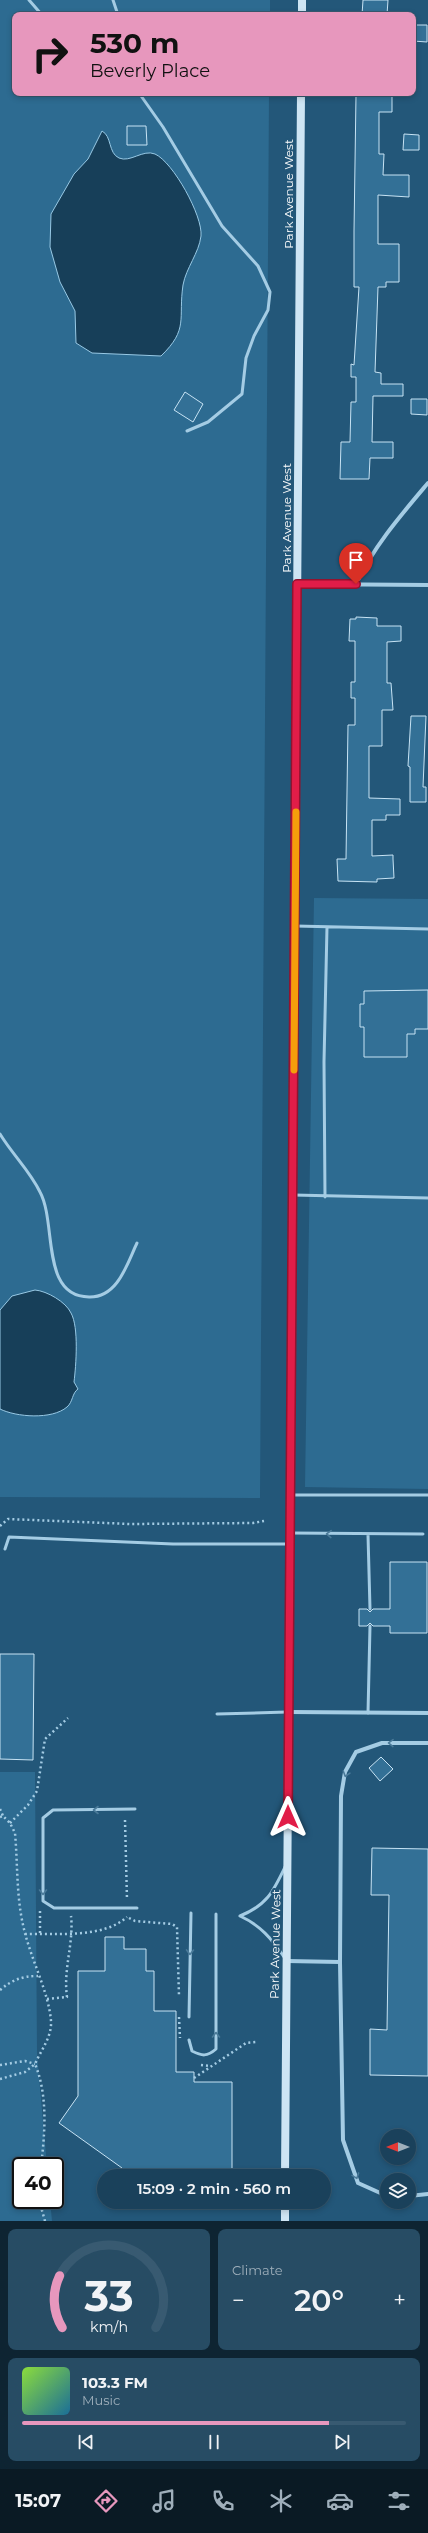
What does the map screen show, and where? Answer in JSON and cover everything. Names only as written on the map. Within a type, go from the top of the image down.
[{"type":"street","points":[[302,0],[302,12]]},
{"type":"street","name":"Park Avenue West","points":[[285,2169],[301,96]]},
{"type":"street","points":[[356,584],[365,565],[383,537],[428,483]]},
{"type":"street","points":[[297,584],[428,585]]},
{"type":"street","points":[[289,1712],[428,1713]]},
{"type":"street","points":[[380,2193],[358,2183],[343,2140],[340,1962],[341,1796],[345,1772],[356,1752],[382,1743],[428,1743]]},
{"type":"street","points":[[287,1961],[340,1962]]},
{"type":"street","points":[[416,2195],[428,2194]]},
{"type":"street","points":[[285,2209],[285,2221]]},
{"type":"lane","points":[[29,0],[39,12]]},
{"type":"lane","points":[[113,0],[117,12]]},
{"type":"lane","points":[[141,96],[163,126],[222,226],[258,266],[270,292],[268,310],[254,336],[246,358],[242,394],[208,422],[187,431]]},
{"type":"lane","points":[[295,926],[428,929]]},
{"type":"lane","points":[[325,1197],[324,1062],[327,927]]},
{"type":"lane","points":[[0,1134],[41,1192],[49,1218],[53,1262],[58,1277],[66,1290],[79,1298],[96,1297],[111,1289],[123,1275],[137,1243]]},
{"type":"lane","points":[[293,1195],[325,1197],[428,1198]]},
{"type":"lane","points":[[290,1495],[428,1495]]},
{"type":"lane","points":[[290,1533],[368,1535],[423,1534]]},
{"type":"lane","points":[[368,1535],[370,1609]]},
{"type":"lane","points":[[5,1549],[10,1537],[173,1544],[290,1544]]},
{"type":"lane","points":[[368,1712],[370,1626]]},
{"type":"lane","points":[[217,1714],[289,1712]]},
{"type":"lane","points":[[135,1810],[53,1810],[43,1818],[43,1901],[54,1908],[71,1906],[137,1908]]},
{"type":"lane","points":[[287,1961],[271,1938],[251,1921],[240,1916],[258,1908],[273,1892],[288,1862]]},
{"type":"lane","points":[[189,2017],[191,1913]]},
{"type":"lane","points":[[189,2040],[192,2051],[202,2056],[210,2054],[216,2049],[216,1914]]},
{"type":"path","points":[[0,1526],[8,1519],[130,1524],[253,1523],[264,1521]]},
{"type":"path","points":[[10,1823],[28,1805],[38,1791],[45,1739],[68,1718]]},
{"type":"path","points":[[0,1809],[1,1817],[10,1823],[15,1833],[18,1905],[25,1934],[47,1999],[51,2022],[48,2039],[35,2064],[25,2072],[0,2079]]},
{"type":"path","points":[[125,1820],[127,1916]]},
{"type":"path","points":[[40,1933],[41,1906]]},
{"type":"path","points":[[47,1999],[67,1997],[66,1971],[73,1933],[71,1906]]},
{"type":"path","points":[[25,1934],[73,1933],[97,1930],[121,1922],[137,1908]]},
{"type":"path","points":[[127,1916],[135,1921],[172,1924],[176,1927],[179,2002]]},
{"type":"path","points":[[0,1990],[11,1981],[25,1976],[38,1976]]},
{"type":"path","points":[[179,2010],[180,2043]]},
{"type":"path","points":[[194,2078],[246,2043],[256,2042]]},
{"type":"path","points":[[0,2064],[25,2061],[35,2064]]},
{"type":"path","points":[[35,2064],[42,2086],[44,2137],[42,2157]]},
{"type":"path","points":[[198,2064],[210,2066]]},
{"type":"path","points":[[42,2209],[45,2221]]},
{"type":"shaded area","points":[[0,0],[270,0],[270,12],[12,12],[12,96],[269,96],[260,1498],[0,1497]]},
{"type":"shaded area","points":[[102,131],[105,133],[113,152],[119,158],[128,159],[141,154],[150,153],[155,154],[162,159],[170,167],[186,190],[200,227],[200,242],[183,285],[181,323],[179,331],[170,347],[161,356],[92,353],[76,343],[75,311],[60,282],[50,247],[51,214],[74,174],[88,159]]},
{"type":"shaded area","points":[[314,898],[428,899],[428,1489],[305,1487]]},
{"type":"shaded area","points":[[35,1290],[45,1292],[61,1301],[69,1309],[74,1319],[76,1357],[74,1382],[78,1389],[67,1407],[52,1414],[34,1416],[15,1414],[0,1409],[0,1310],[12,1296]]},
{"type":"shaded area","points":[[0,1772],[35,1772],[37,2054],[46,2157],[12,2157],[12,2209],[51,2209],[52,2221],[0,2221]]},
{"type":"building","points":[[363,0],[388,0],[387,12],[362,12]]},
{"type":"building","points":[[416,25],[427,25],[427,42],[416,41]]},
{"type":"building","points":[[356,96],[392,96],[392,112],[379,112],[379,154],[384,154],[383,175],[409,175],[409,197],[378,195],[378,244],[399,244],[399,282],[386,282],[386,287],[378,287],[375,372],[381,373],[381,384],[403,384],[403,396],[373,396],[372,442],[393,442],[393,458],[370,458],[369,479],[340,479],[341,442],[350,442],[351,402],[356,402],[356,377],[351,377],[351,364],[354,365],[359,287],[354,287]]},
{"type":"building","points":[[127,126],[146,126],[147,145],[127,145]]},
{"type":"building","points":[[404,134],[419,135],[419,150],[403,150]]},
{"type":"building","points":[[185,392],[203,404],[193,422],[174,410]]},
{"type":"building","points":[[411,399],[427,399],[427,415],[411,414]]},
{"type":"building","points":[[356,617],[377,618],[377,626],[401,626],[401,641],[387,642],[387,683],[391,683],[393,710],[382,710],[382,746],[369,746],[369,798],[400,799],[400,815],[386,815],[386,820],[372,820],[372,856],[393,855],[394,878],[377,879],[377,882],[338,881],[337,859],[346,859],[348,725],[355,725],[355,698],[351,698],[351,682],[355,682],[355,641],[349,641],[350,619],[356,619]]},
{"type":"building","points":[[411,716],[426,716],[423,787],[426,787],[426,802],[410,802],[410,767],[408,766]]},
{"type":"building","points":[[428,990],[428,1029],[415,1029],[415,1034],[407,1034],[407,1057],[364,1057],[364,1027],[360,1027],[360,1004],[364,1004],[364,991]]},
{"type":"building","points":[[390,1562],[427,1562],[427,1633],[390,1633],[390,1626],[373,1626],[370,1623],[367,1626],[359,1626],[359,1609],[367,1609],[370,1612],[373,1609],[390,1609]]},
{"type":"building","points":[[0,1654],[34,1654],[33,1760],[0,1759]]},
{"type":"building","points":[[381,1757],[393,1769],[380,1781],[369,1768]]},
{"type":"building","points":[[372,1848],[428,1849],[428,2076],[370,2075],[370,2029],[387,2030],[389,1895],[371,1895]]},
{"type":"building","points":[[105,1937],[124,1937],[124,1949],[146,1949],[146,1971],[154,1971],[154,2011],[176,2011],[176,2072],[194,2072],[194,2082],[232,2082],[232,2169],[122,2169],[59,2123],[78,2096],[78,1971],[105,1971]]},
{"type":"slow traffic","points":[[294,1070],[296,812]]},
{"type":"route","points":[[288,1817],[297,584],[356,584]]}]
